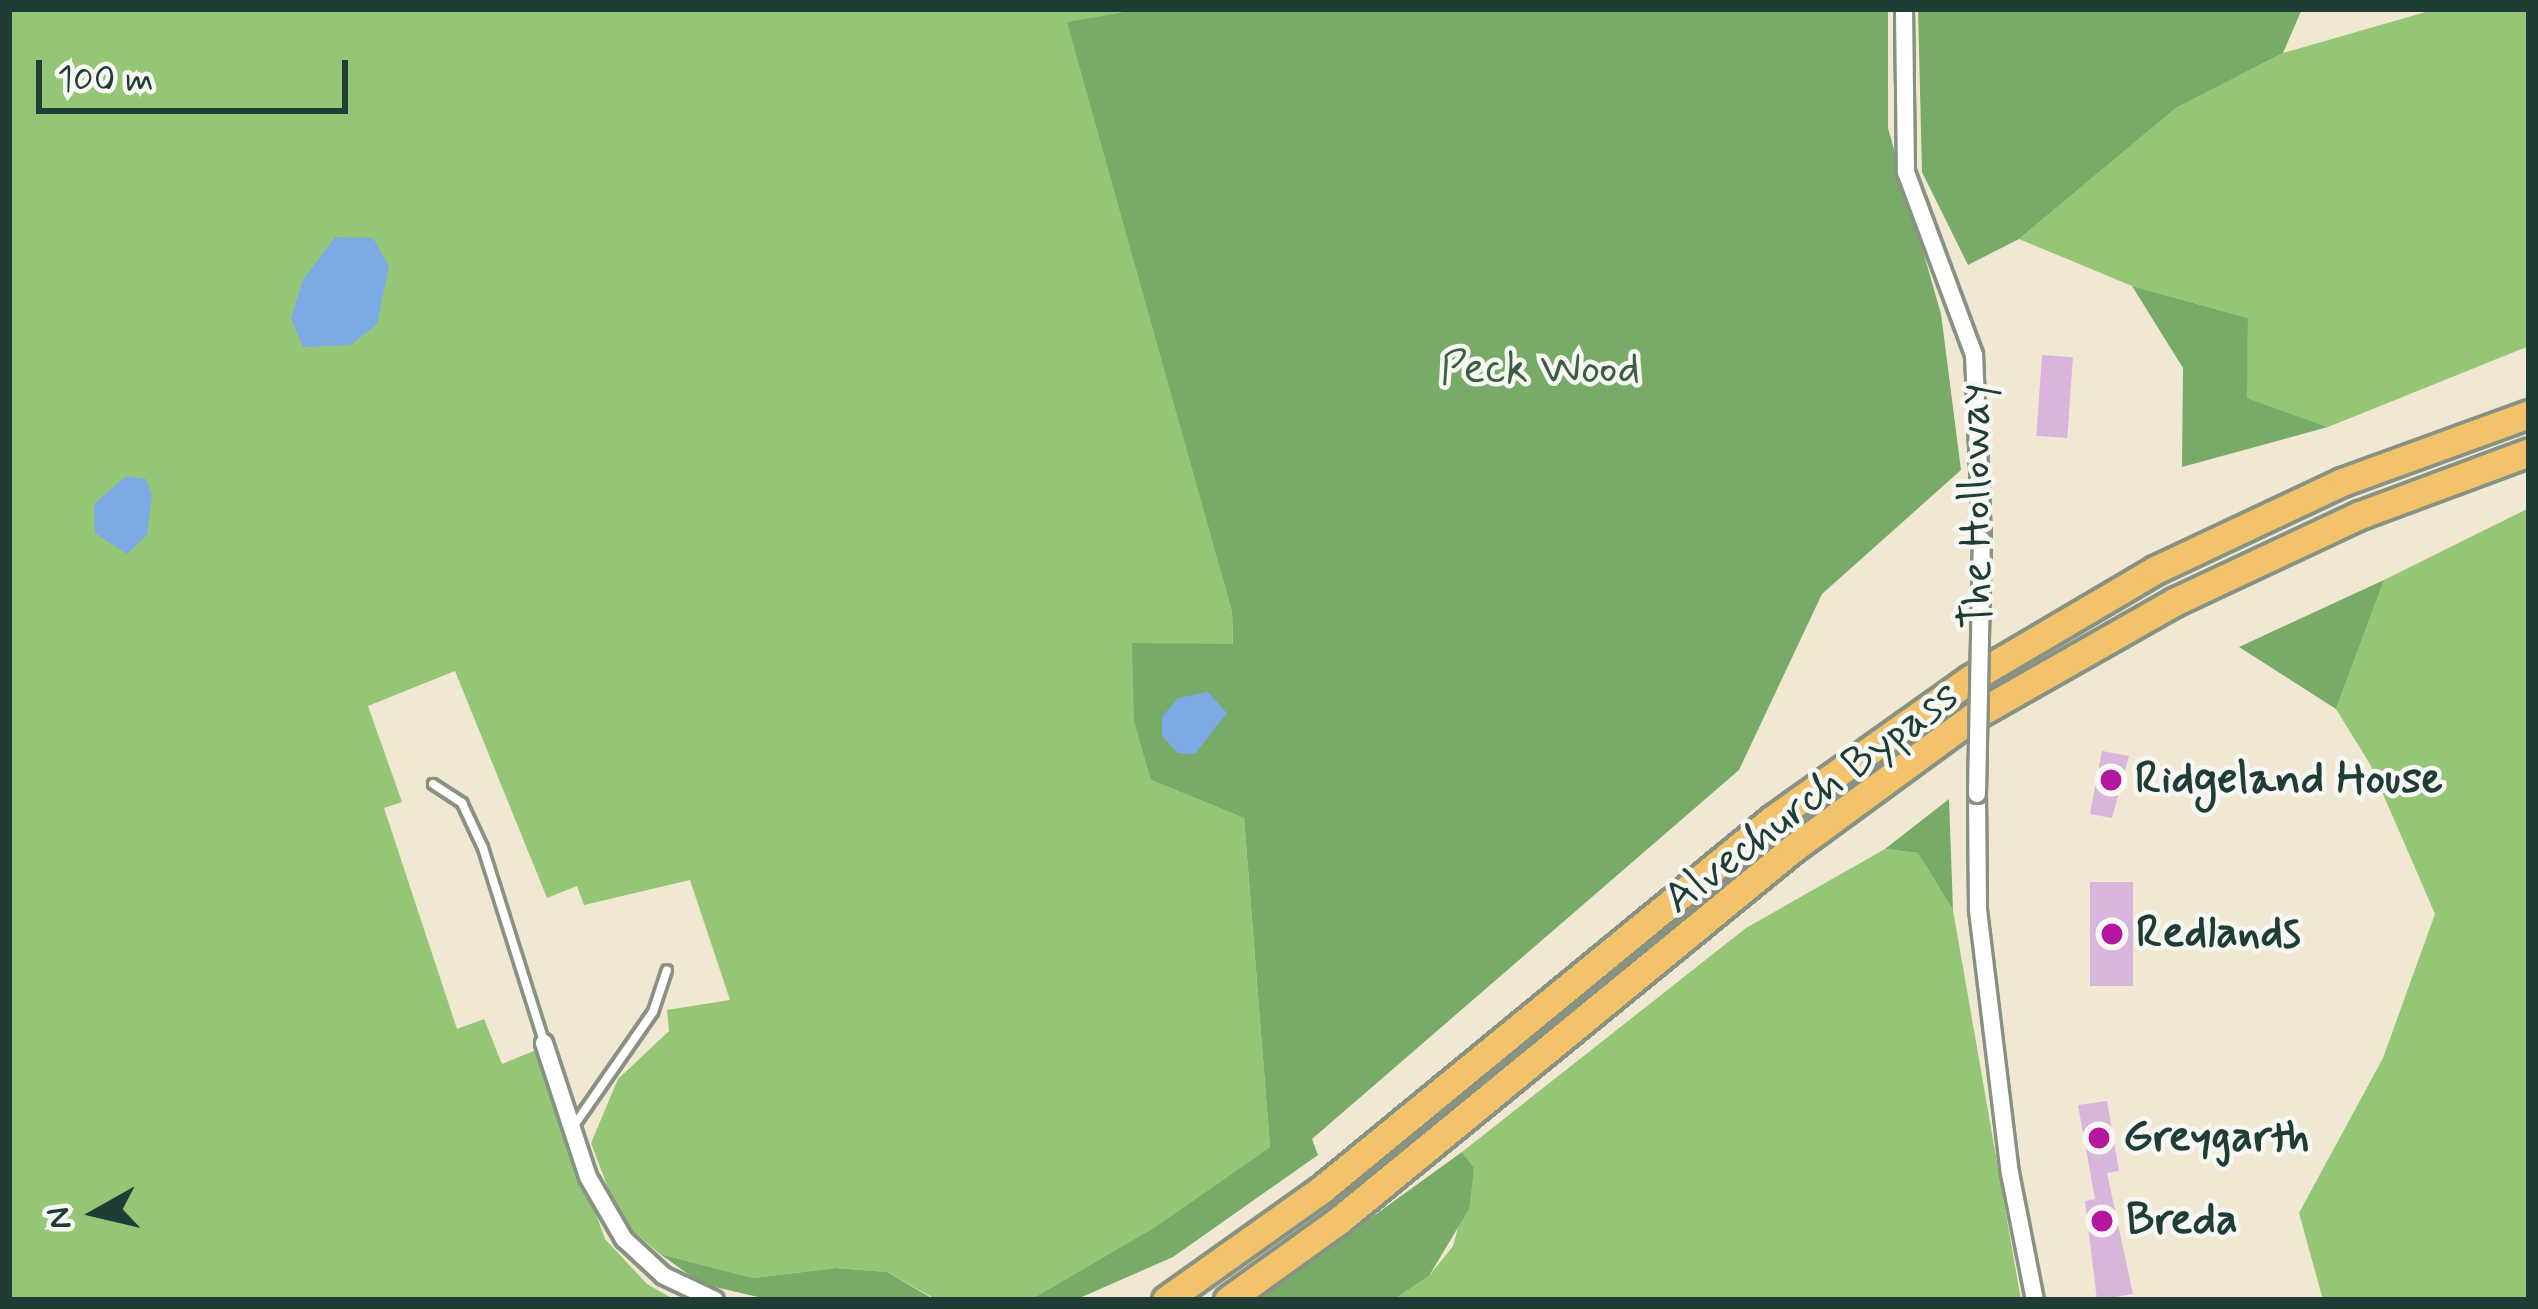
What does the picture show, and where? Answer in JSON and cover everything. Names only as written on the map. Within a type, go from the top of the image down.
[{"type":"highway","name":"Alvechurch Bypass","points":[[1166,1300],[1322,1189],[1773,819],[1970,679],[2155,570],[2342,482],[2529,414]]},
{"type":"highway","name":"Alvechurch Bypass","points":[[1228,1300],[1338,1221],[1791,850],[1977,714],[2174,602],[2360,515],[2529,452]]},
{"type":"street","name":"The Holloway","points":[[1904,9],[1906,172],[1974,355],[1982,540],[1978,910],[2010,1173],[2035,1300]]},
{"type":"street","points":[[544,1043],[572,1128],[623,1239],[664,1276],[715,1300]]},
{"type":"lane","points":[[433,784],[468,812],[544,1043]]},
{"type":"lane","points":[[572,1128],[646,1024],[668,970]]},
{"type":"green space","points":[[9,9],[1139,9],[1068,22],[1232,612],[1233,645],[1132,643],[1151,780],[1244,818],[1270,1147],[1155,1227],[1030,1300],[937,1300],[887,1272],[836,1268],[753,1278],[660,1254],[620,1220],[591,1143],[618,1079],[669,1031],[667,1010],[730,1000],[690,880],[584,905],[577,886],[547,898],[455,671],[368,706],[402,802],[384,808],[457,1029],[484,1019],[502,1064],[536,1050],[605,1239],[647,1284],[675,1300],[9,1300]]},
{"type":"green space","name":"Peck Wood","points":[[1139,9],[1888,9],[1888,128],[1941,314],[1961,470],[1822,594],[1739,770],[1312,1139],[1318,1155],[1173,1257],[1075,1300],[1030,1300],[1155,1227],[1270,1147],[1244,818],[1151,780],[1134,721],[1132,643],[1233,644],[1232,612],[1067,22]]},
{"type":"green space","points":[[1918,9],[2302,9],[2283,53],[2176,108],[2019,239],[1968,265],[1922,172]]},
{"type":"green space","points":[[2436,9],[2529,9],[2529,346],[2328,427],[2246,398],[2248,318],[2132,286],[2019,239],[2176,108],[2283,53]]},
{"type":"green space","points":[[2132,286],[2248,318],[2247,398],[2328,427],[2182,467],[2183,368]]},
{"type":"green space","points":[[2529,508],[2529,1300],[2323,1300],[2299,1213],[2383,1058],[2435,914],[2370,764],[2336,709],[2384,580]]},
{"type":"green space","points":[[2384,580],[2336,709],[2239,647]]},
{"type":"green space","points":[[1949,799],[1953,910],[1918,853],[1885,849]]},
{"type":"green space","points":[[1885,849],[1918,853],[1953,910],[2021,1300],[1393,1300],[1429,1276],[1453,1246],[1474,1169],[1462,1152],[1746,928]]},
{"type":"green space","points":[[1462,1152],[1474,1168],[1469,1209],[1429,1276],[1393,1300],[1257,1300]]},
{"type":"green space","points":[[660,1254],[753,1278],[836,1268],[887,1272],[935,1300],[758,1297],[702,1284]]},
{"type":"water","points":[[335,237],[373,238],[389,266],[377,324],[351,345],[303,347],[291,318],[303,280]]},
{"type":"water","points":[[126,476],[146,479],[152,496],[147,535],[127,554],[95,533],[94,504]]},
{"type":"water","points":[[1208,692],[1227,713],[1195,754],[1178,753],[1162,736],[1162,717],[1178,698]]},
{"type":"building","points":[[2042,355],[2073,357],[2067,438],[2036,436]]},
{"type":"building","name":"Ridgeland House","points":[[2102,751],[2129,756],[2112,818],[2090,814]]},
{"type":"building","name":"Redlands","points":[[2090,882],[2133,882],[2133,986],[2090,986]]},
{"type":"building","points":[[2107,1101],[2119,1171],[2107,1173],[2133,1294],[2097,1300],[2085,1201],[2095,1199],[2078,1105]]},
{"type":"place","name":"Ridgeland House","points":[[2111,780]]},
{"type":"place","name":"Redlands","points":[[2112,934]]},
{"type":"place","name":"Greygarth","points":[[2099,1138]]},
{"type":"place","name":"Breda","points":[[2102,1221]]}]
